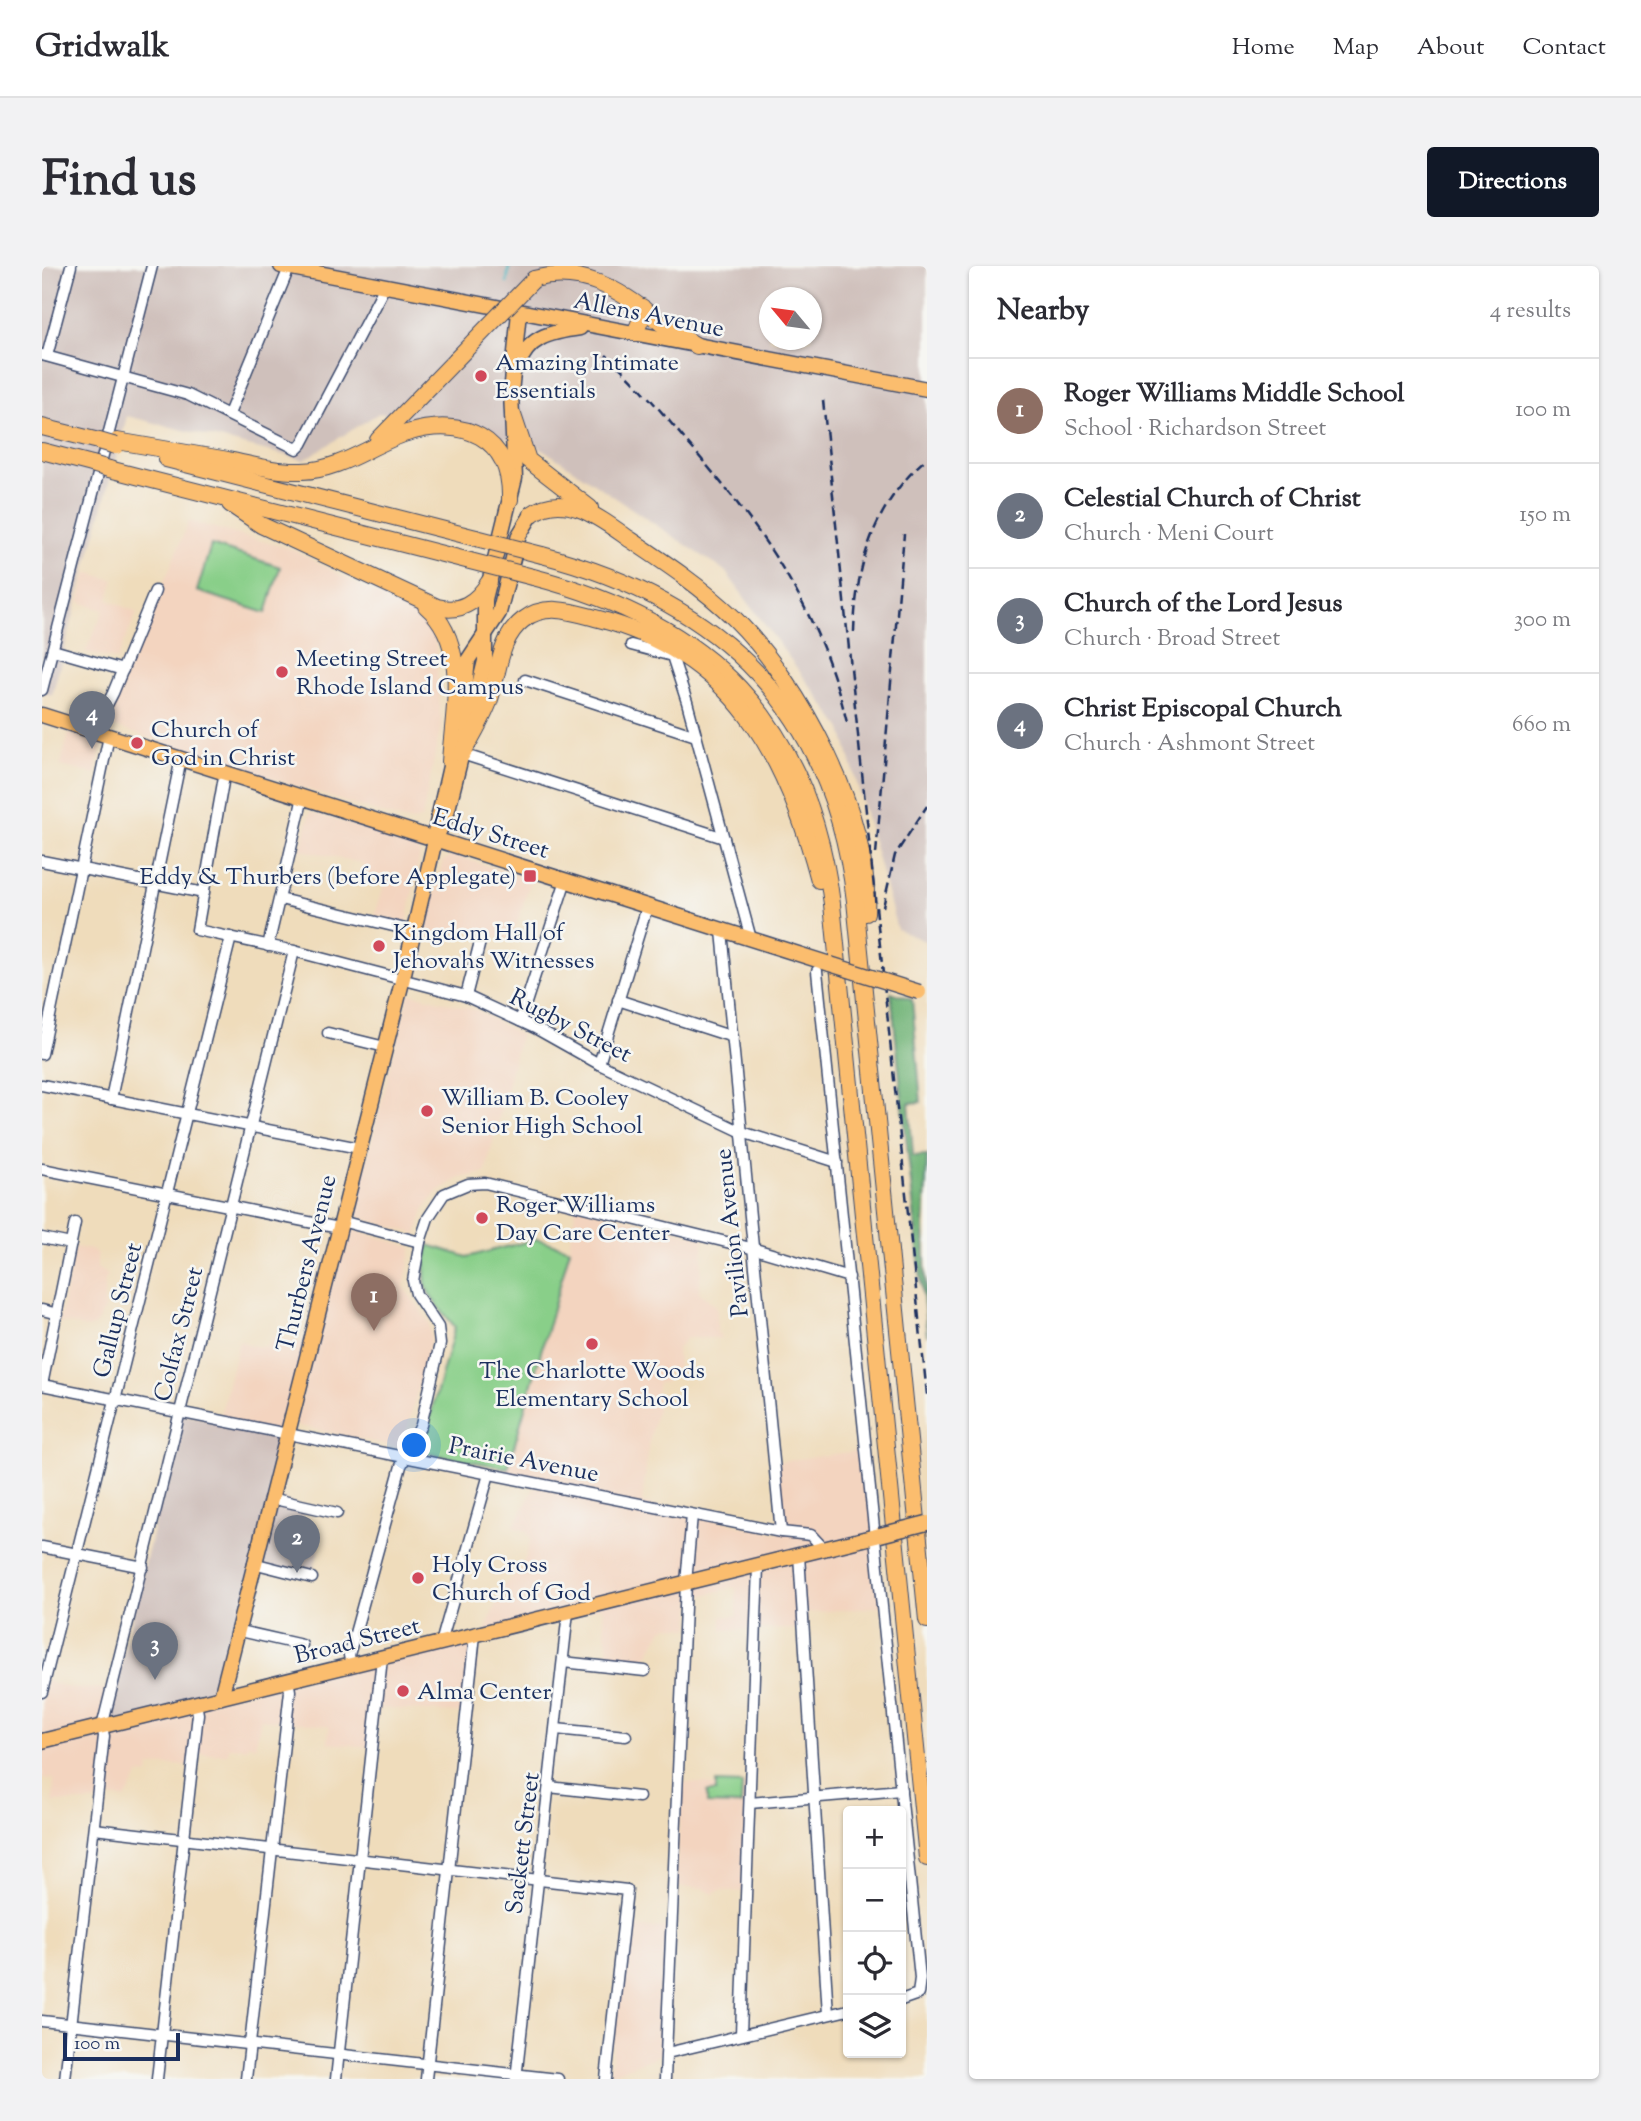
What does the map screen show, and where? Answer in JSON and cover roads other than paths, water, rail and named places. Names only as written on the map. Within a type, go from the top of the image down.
[{"type":"highway","points":[[352,459],[380,439],[534,279],[559,267],[585,269],[611,282],[662,324],[697,346]]},
{"type":"highway","points":[[635,333],[642,317],[642,307]]},
{"type":"highway","points":[[513,415],[523,450],[531,463],[611,526],[697,587],[733,617],[773,662],[817,732],[837,777],[855,835],[866,909],[860,957]]},
{"type":"highway","points":[[42,427],[116,444],[614,576],[678,607],[734,650],[773,692],[812,751],[837,811],[849,859],[927,1620]]},
{"type":"highway","points":[[116,444],[292,471],[317,470],[352,459],[417,430],[461,430],[483,438],[502,455],[510,473],[510,500]]},
{"type":"highway","points":[[42,452],[470,561],[600,597],[652,620],[698,651],[749,699],[787,755],[810,806],[825,862],[836,947],[927,1858]]},
{"type":"highway","points":[[220,498],[261,525],[437,607],[458,609],[474,601],[489,582]]},
{"type":"highway","points":[[532,514],[545,507],[562,505],[586,512],[611,526]]},
{"type":"highway","points":[[409,595],[439,619],[453,648],[456,758]]},
{"type":"highway","points":[[456,758],[490,701],[509,636],[529,616],[551,609],[568,611],[636,629],[662,640],[693,661],[722,687],[750,719],[776,761],[804,826],[836,947]]},
{"type":"main road","name":"Allens Avenue","points":[[285,267],[927,389]]},
{"type":"main road","name":"Thurbers Avenue","points":[[484,634],[484,607],[516,470],[512,382],[519,312]]},
{"type":"main road","points":[[512,382],[521,356],[534,340],[554,332],[598,326]]},
{"type":"main road","name":"Thurbers Avenue","points":[[221,1697],[403,979],[435,840],[435,820],[456,758],[466,664],[499,613],[519,535],[532,514]]},
{"type":"main road","name":"Eddy Street","points":[[42,715],[751,939],[823,967],[923,993]]},
{"type":"main road","name":"Broad Street","points":[[42,1741],[927,1523]]},
{"type":"street","points":[[71,266],[44,356],[188,395],[292,449],[302,444],[384,286]]},
{"type":"street","points":[[42,690],[152,266]]},
{"type":"street","points":[[229,414],[285,267]]},
{"type":"street","points":[[93,732],[123,670],[155,591]]},
{"type":"street","points":[[631,645],[672,656],[751,939]]},
{"type":"street","points":[[53,650],[123,670]]},
{"type":"street","points":[[525,680],[696,736]]},
{"type":"street","points":[[42,1054],[108,736]]},
{"type":"street","points":[[111,1099],[181,758]]},
{"type":"street","points":[[456,758],[723,838]]},
{"type":"street","points":[[42,861],[204,893],[225,771]]},
{"type":"street","points":[[268,946],[303,797]]},
{"type":"street","points":[[520,1021],[566,880]]},
{"type":"street","name":"Rugby Street","points":[[204,893],[197,930],[294,951],[466,996],[520,1021],[599,1064],[742,1132],[837,1162]]},
{"type":"street","points":[[280,899],[414,932]]},
{"type":"street","points":[[599,1064],[647,906]]},
{"type":"street","name":"Pavilion Avenue","points":[[722,931],[787,1533]]},
{"type":"street","name":"Gallup Street","points":[[42,1692],[231,937]]},
{"type":"street","points":[[466,996],[481,938]]},
{"type":"street","name":"Colfax Street","points":[[65,2079],[104,1736],[102,1727],[294,951]]},
{"type":"street","points":[[823,967],[837,1162],[920,1978],[918,1993],[906,1998]]},
{"type":"street","points":[[618,1000],[733,1037]]},
{"type":"street","points":[[328,1033],[385,1047]]},
{"type":"street","points":[[42,1085],[359,1148]]},
{"type":"street","points":[[42,1168],[420,1242]]},
{"type":"street","points":[[351,1665],[349,1655],[401,1466],[421,1425],[440,1344],[438,1327],[416,1294],[414,1281],[420,1242],[428,1218],[444,1194],[468,1184],[485,1183],[755,1249],[849,1277]]},
{"type":"street","points":[[42,1385],[75,1223]]},
{"type":"street","points":[[42,1238],[71,1244]]},
{"type":"street","points":[[42,1310],[58,1314]]},
{"type":"street","name":"Prairie Avenue","points":[[42,1385],[787,1533],[812,1552]]},
{"type":"street","points":[[440,1643],[489,1474]]},
{"type":"street","points":[[270,1498],[337,1513]]},
{"type":"street","points":[[665,2079],[686,1583],[692,1515]]},
{"type":"street","points":[[42,1547],[142,1567]]},
{"type":"street","points":[[812,1552],[816,1798],[828,2014]]},
{"type":"street","points":[[253,1563],[312,1578]]},
{"type":"street","points":[[741,2034],[758,1566]]},
{"type":"street","name":"Sackett Street","points":[[516,2077],[568,1612]]},
{"type":"street","points":[[236,1630],[302,1645]]},
{"type":"street","points":[[426,2079],[475,1635]]},
{"type":"street","points":[[336,2079],[382,1658]]},
{"type":"street","points":[[563,1662],[645,1671]]},
{"type":"street","points":[[246,2079],[290,1691],[288,1680]]},
{"type":"street","points":[[157,2079],[198,1714],[196,1703]]},
{"type":"street","points":[[556,1729],[626,1736]]},
{"type":"street","points":[[549,1787],[639,1797]]},
{"type":"street","points":[[750,1803],[901,1790]]},
{"type":"street","points":[[94,1829],[627,1890],[606,2079]]},
{"type":"street","points":[[667,2053],[843,2011]]},
{"type":"street","points":[[42,2021],[428,2064],[516,2077],[558,2079]]},
{"type":"waterway","points":[[507,283],[509,266]]},
{"type":"railway","points":[[606,355],[638,386],[714,474],[764,540],[786,574],[822,645],[848,727]]},
{"type":"railway","points":[[823,400],[927,1395]]},
{"type":"railway","points":[[854,632],[859,583],[871,537],[894,495],[927,458]]},
{"type":"railway","points":[[876,854],[904,534]]},
{"type":"railway","points":[[883,907],[895,855],[927,806]]},
{"type":"place","name":"Amazing Intimate Essentials","points":[[481,376]]},
{"type":"place","name":"Meeting Street Rhode Island Campus","points":[[282,672]]},
{"type":"place","name":"Church of God in Christ","points":[[137,743]]},
{"type":"place","name":"Christ Episcopal Church","points":[[92,749]]},
{"type":"place","name":"Eddy & Thurbers (before Applegate)","points":[[530,876]]},
{"type":"place","name":"Kingdom Hall of Jehovahs Witnesses","points":[[379,946]]},
{"type":"place","name":"William B. Cooley Senior High School","points":[[427,1111]]},
{"type":"place","name":"Roger Williams Day Care Center","points":[[482,1218]]},
{"type":"place","name":"Roger Williams Middle School","points":[[374,1331]]},
{"type":"place","name":"The Charlotte Woods Elementary School","points":[[592,1344]]},
{"type":"place","name":"Celestial Church of Christ","points":[[297,1573]]},
{"type":"place","name":"Holy Cross Church of God","points":[[418,1578]]},
{"type":"place","name":"Church of the Lord Jesus","points":[[155,1680]]},
{"type":"place","name":"Alma Center","points":[[403,1691]]}]
